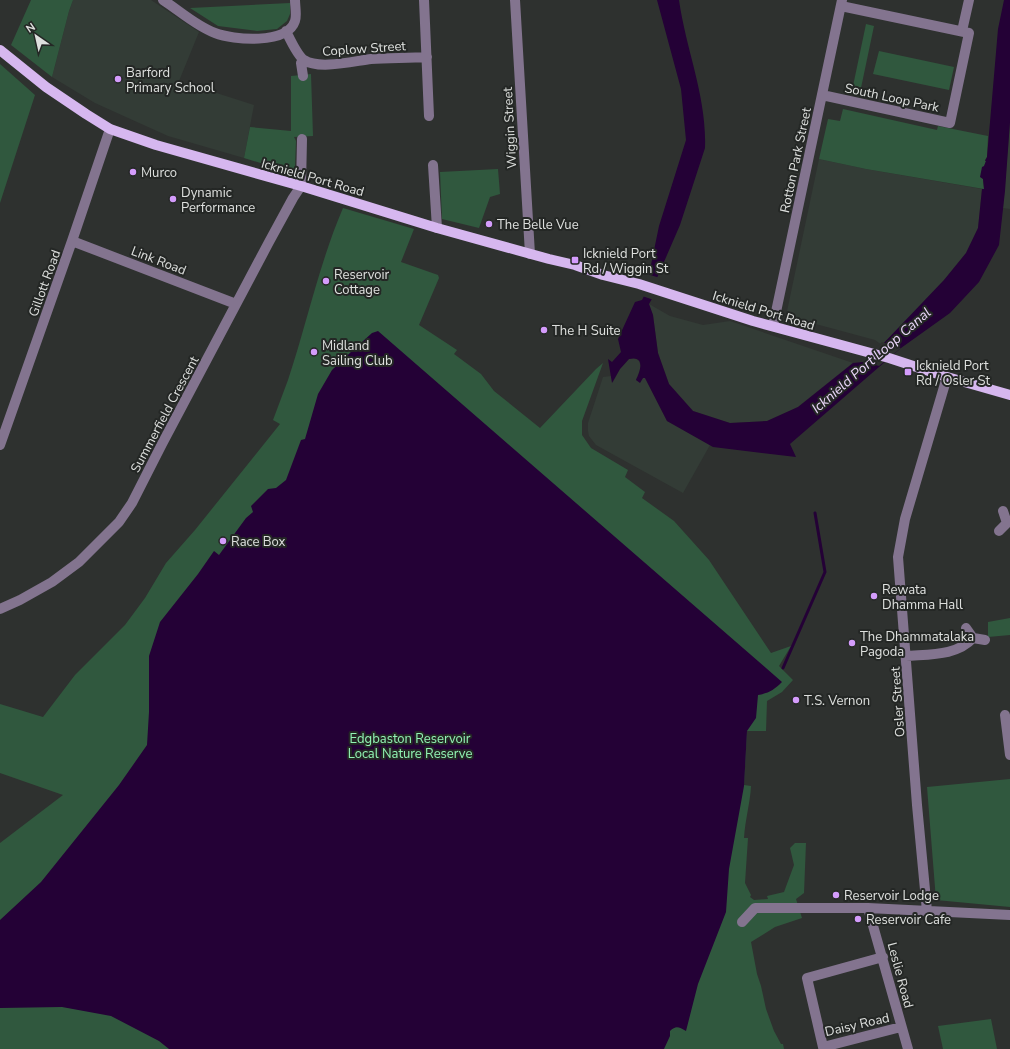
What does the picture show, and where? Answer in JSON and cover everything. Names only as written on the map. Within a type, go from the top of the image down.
[{"type":"main road","name":"Icknield Port Road","points":[[0,50],[70,104],[110,129],[163,147],[300,186],[437,228],[575,265],[603,275],[639,284],[820,340],[889,358],[947,377]]},
{"type":"main road","points":[[947,377],[1010,395]]},
{"type":"street","points":[[163,0],[198,24],[216,33],[241,38],[280,36],[286,32],[296,20],[294,0]]},
{"type":"street","points":[[424,0],[429,116]]},
{"type":"street","name":"Wiggin Street","points":[[515,0],[530,254]]},
{"type":"street","points":[[842,3],[962,31],[969,0]]},
{"type":"street","name":"Rotton Park Street","points":[[773,326],[842,3]]},
{"type":"street","name":"South Loop Park","points":[[822,95],[950,123],[969,33],[962,31]]},
{"type":"street","points":[[286,32],[303,60],[303,76]]},
{"type":"street","name":"Coplow Street","points":[[303,60],[314,64],[320,64],[371,59],[427,57]]},
{"type":"street","name":"Gillott Road","points":[[0,444],[110,129]]},
{"type":"street","points":[[300,186],[302,139]]},
{"type":"street","points":[[433,165],[437,228]]},
{"type":"street","name":"Summerfield Crescent","points":[[0,609],[26,597],[52,582],[74,566],[118,522],[132,502],[300,186]]},
{"type":"street","name":"Link Road","points":[[72,241],[236,304]]},
{"type":"street","name":"Osler Street","points":[[927,910],[917,805],[898,557],[905,519],[947,377]]},
{"type":"street","points":[[999,531],[1008,524],[1003,511]]},
{"type":"street","points":[[966,628],[973,638],[984,640]]},
{"type":"street","points":[[906,656],[956,650],[968,644],[973,638]]},
{"type":"street","points":[[1005,715],[1010,751]]},
{"type":"street","points":[[742,922],[755,908],[868,908],[1010,915]]},
{"type":"street","name":"Leslie Road","points":[[868,908],[908,1049]]},
{"type":"street","name":"Daisy Road","points":[[883,957],[807,978],[823,1047],[901,1026]]},
{"type":"shaded area","name":"Barford Primary School","points":[[73,0],[151,0],[199,32],[179,81],[254,105],[244,158],[168,136],[95,103],[52,77]]},
{"type":"shaded area","points":[[1010,122],[1010,209],[1003,208]]},
{"type":"shaded area","points":[[819,159],[866,169],[982,189],[978,228],[966,253],[944,280],[882,345],[875,340],[786,316]]},
{"type":"shaded area","points":[[649,304],[670,316],[703,325],[730,321],[853,363],[798,407],[767,421],[730,423],[693,411],[669,384],[658,353],[653,315]]},
{"type":"shaded area","points":[[634,358],[639,361],[641,367],[636,380],[640,382],[643,378],[645,378],[667,421],[710,445],[683,493],[596,445],[589,436],[588,423],[603,377],[611,376],[613,382],[620,369],[629,359]]},
{"type":"green space","points":[[31,0],[73,0],[52,77],[11,45]]},
{"type":"green space","points":[[290,3],[290,14],[287,21],[277,29],[257,31],[218,26],[190,8]]},
{"type":"green space","points":[[866,24],[874,26],[861,88],[853,86]]},
{"type":"green space","points":[[879,51],[954,67],[949,90],[873,74]]},
{"type":"green space","points":[[0,64],[35,95],[0,203]]},
{"type":"green space","points":[[311,74],[313,136],[294,137],[296,141],[295,167],[290,172],[244,158],[250,127],[291,131],[291,76]]},
{"type":"green space","points":[[843,109],[937,130],[938,126],[988,136],[987,157],[981,177],[983,179],[984,189],[866,169],[819,159],[828,119],[840,121]]},
{"type":"green space","points":[[498,169],[500,194],[490,197],[479,228],[442,219],[440,172]]},
{"type":"green space","name":"Edgbaston Reservoir Local Nature Reserve","points":[[343,208],[414,229],[401,262],[438,275],[439,278],[419,325],[457,350],[454,354],[481,374],[494,391],[540,428],[603,363],[582,421],[582,435],[591,448],[628,470],[625,477],[645,492],[642,498],[674,521],[709,560],[771,653],[791,646],[779,666],[793,680],[782,692],[767,701],[766,731],[747,731],[744,785],[751,786],[744,838],[748,838],[745,883],[751,895],[750,897],[754,900],[768,899],[767,896],[784,892],[794,865],[790,848],[795,843],[806,843],[804,893],[796,899],[802,918],[775,927],[751,942],[766,1009],[774,1031],[781,1044],[783,1044],[784,1049],[0,1049],[0,843],[63,795],[0,773],[0,704],[43,717],[75,675],[125,625],[145,598],[166,563],[195,530],[280,424],[273,420],[295,359],[327,250]]},
{"type":"green space","points":[[1010,618],[1010,635],[988,637],[988,622]]},
{"type":"green space","points":[[1010,779],[1010,907],[936,900],[927,787]]},
{"type":"green space","points":[[991,1019],[997,1049],[943,1049],[938,1026]]},
{"type":"water","name":"Icknield Port Loop Canal","points":[[657,0],[679,0],[703,110],[705,148],[680,225],[657,278],[653,297],[649,304],[653,315],[658,353],[669,384],[693,411],[730,423],[767,421],[798,407],[853,363],[863,362],[882,345],[944,280],[966,253],[978,228],[982,189],[984,189],[983,179],[980,177],[982,167],[984,166],[987,157],[998,29],[1004,0],[1010,0],[1010,122],[999,245],[979,282],[950,313],[901,348],[790,444],[796,457],[713,447],[667,421],[645,378],[643,378],[640,383],[636,380],[640,369],[640,362],[638,359],[629,359],[620,369],[612,383],[608,359],[612,362],[621,352],[618,339],[635,302],[642,300],[645,294],[659,226],[686,140],[681,89]]},
{"type":"water","name":"Edgbaston Reservoir Local Nature Reserve","points":[[378,331],[782,682],[771,691],[758,695],[756,718],[747,731],[744,786],[729,869],[726,912],[698,984],[686,1031],[678,1027],[672,1029],[664,1049],[169,1049],[159,1041],[111,1016],[62,1007],[0,1008],[0,920],[41,882],[119,785],[147,745],[149,712],[149,656],[160,622],[214,551],[219,555],[246,518],[253,512],[251,506],[268,489],[276,488],[286,480],[301,440],[305,439],[318,394],[332,370],[372,333]]},
{"type":"pier","points":[[647,274],[660,278],[654,300],[642,296]]},
{"type":"pier","points":[[882,342],[901,348],[879,366],[860,361],[862,360]]},
{"type":"waterway","points":[[783,668],[825,572],[815,513]]},
{"type":"place","name":"Barford Primary School","points":[[118,79]]},
{"type":"place","name":"Murco","points":[[133,172]]},
{"type":"place","name":"Dynamic Performance","points":[[173,199]]},
{"type":"place","name":"The Belle Vue","points":[[489,224]]},
{"type":"place","name":"Icknield Port Rd / Wiggin St","points":[[575,260]]},
{"type":"place","name":"Reservoir Cottage","points":[[326,281]]},
{"type":"place","name":"The H Suite","points":[[544,330]]},
{"type":"place","name":"Midland Sailing Club","points":[[314,352]]},
{"type":"place","name":"Icknield Port Rd / Osler St","points":[[908,372]]},
{"type":"place","name":"Race Box","points":[[223,541]]},
{"type":"place","name":"Rewata Dhamma Hall","points":[[874,596]]},
{"type":"place","name":"The Dhammatalaka Pagoda","points":[[852,643]]},
{"type":"place","name":"T.S. Vernon","points":[[796,700]]},
{"type":"place","name":"Reservoir Lodge","points":[[836,895]]},
{"type":"place","name":"Reservoir Cafe","points":[[858,919]]}]
